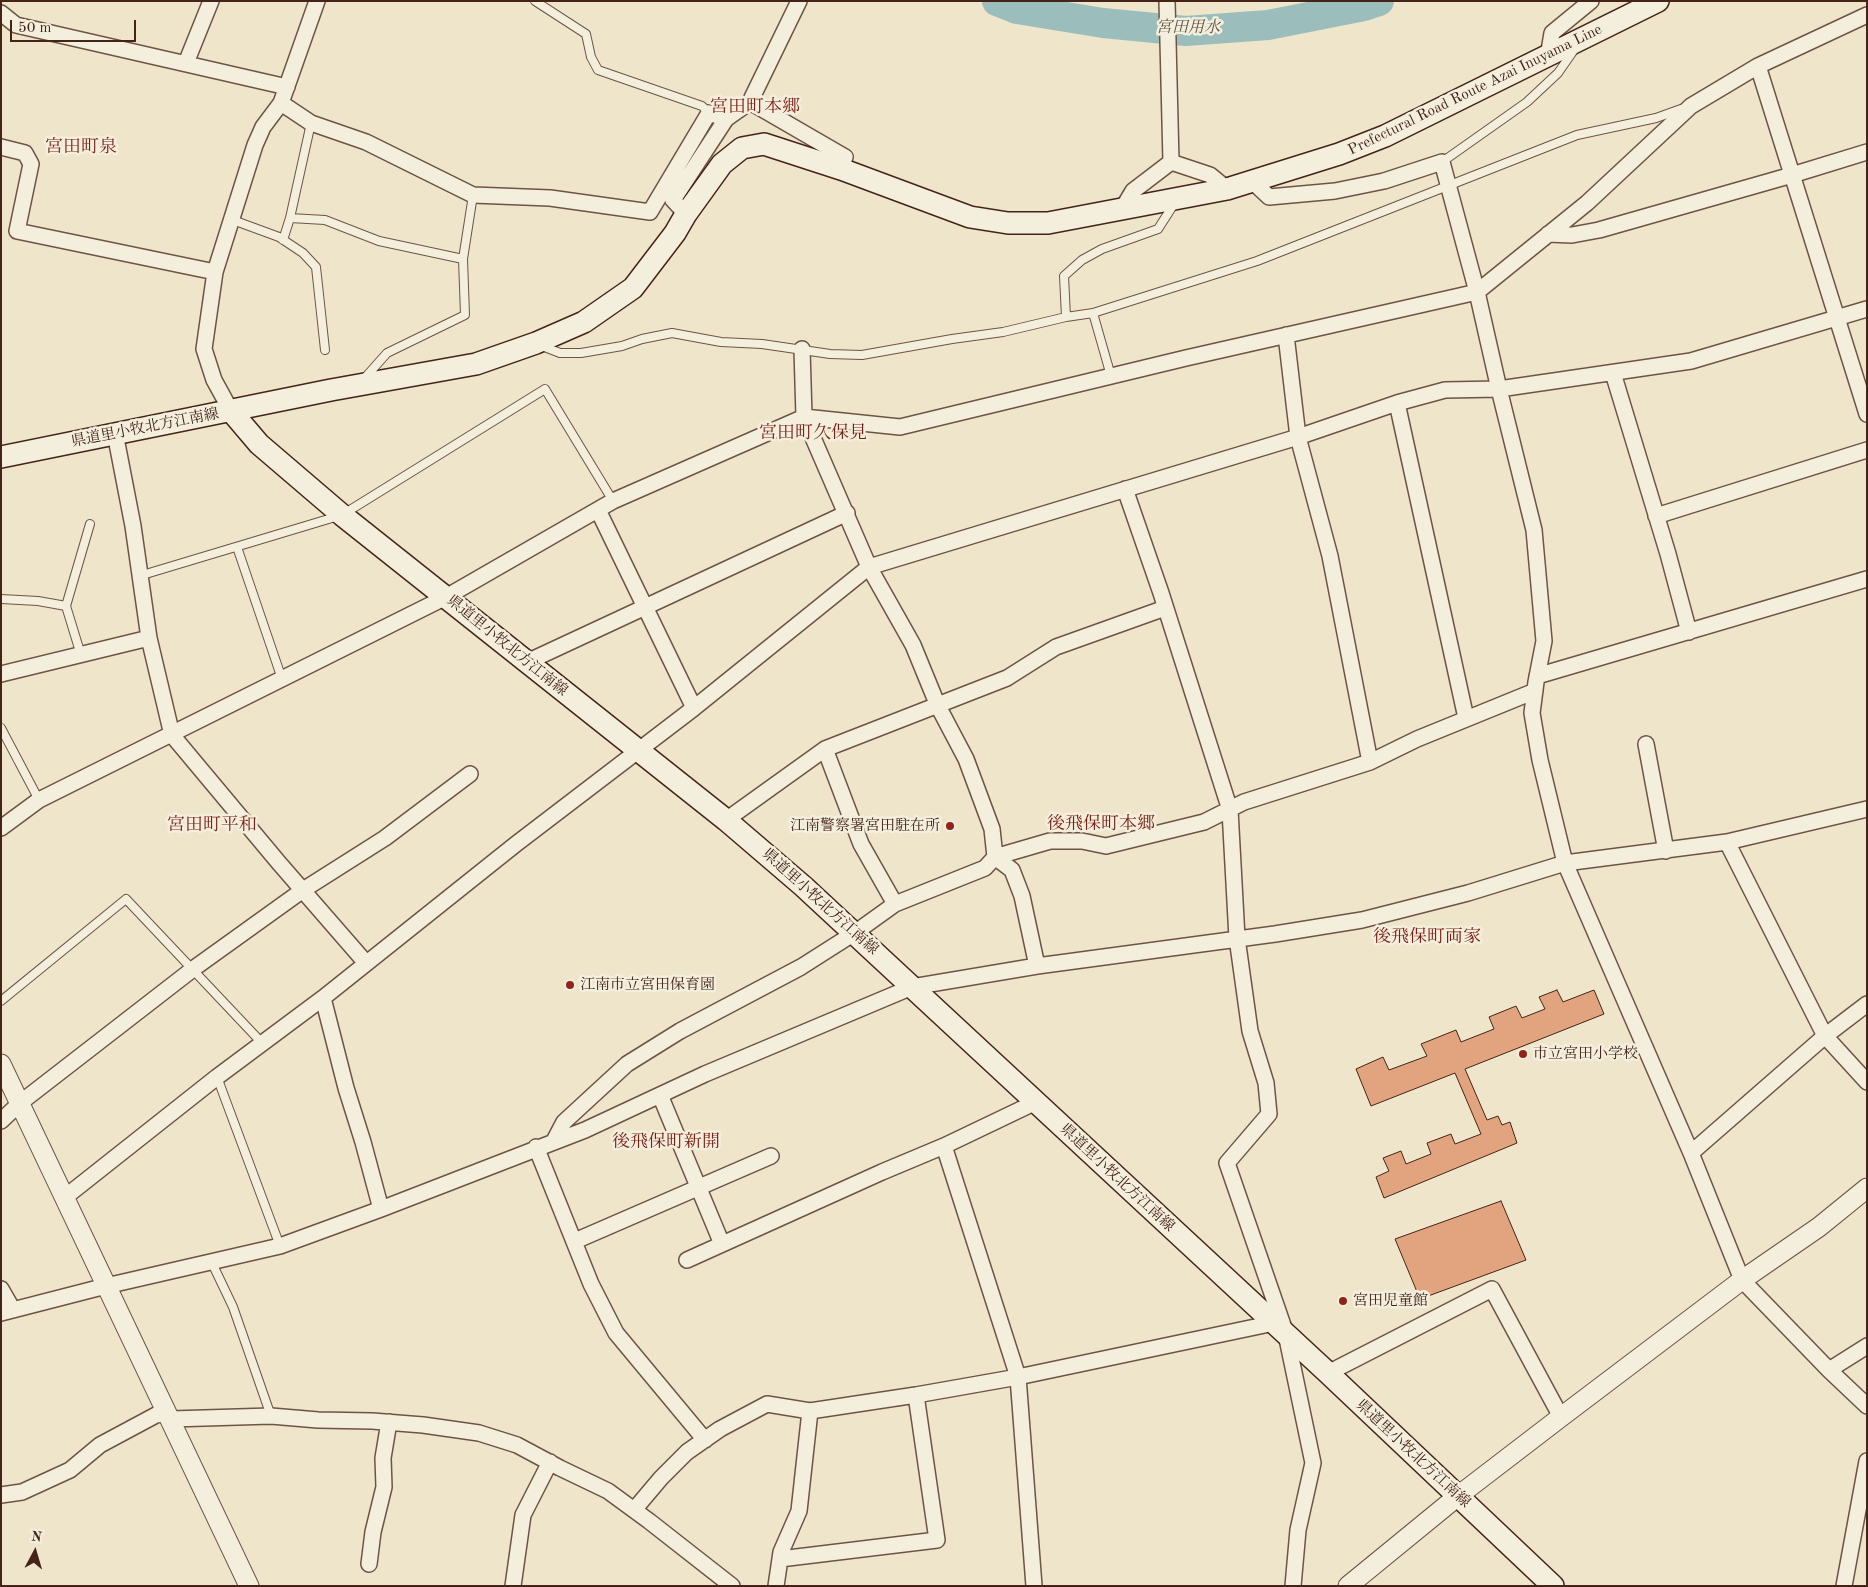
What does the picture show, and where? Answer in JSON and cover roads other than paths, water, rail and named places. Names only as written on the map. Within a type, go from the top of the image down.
[{"type":"main road","name":"Prefectural Road Route Azai Inuyama Line","points":[[230,411],[476,364],[536,343],[584,322],[633,288],[675,233],[686,214],[722,164],[742,148],[764,144],[841,169],[970,218],[998,222],[1048,223],[1121,211],[1227,189],[1339,154],[1385,136],[1658,1]]},
{"type":"main road","name":"県道里小牧北方江南線","points":[[1,457],[230,411],[259,444],[342,515],[726,820],[856,932],[912,987],[1328,1373],[1553,1586]]},
{"type":"street","points":[[186,63],[211,1]]},
{"type":"street","points":[[230,411],[214,380],[204,349],[214,272],[255,146],[264,127],[281,103],[317,1]]},
{"type":"street","points":[[686,214],[673,200],[726,119],[750,102],[799,1]]},
{"type":"street","points":[[1548,57],[1552,33],[1591,1]]},
{"type":"street","points":[[1167,6],[1171,162]]},
{"type":"street","points":[[1,13],[16,25],[286,87]]},
{"type":"street","points":[[1,828],[39,800],[446,597],[613,501],[804,417],[900,427],[1286,335],[1477,292],[1587,203],[1691,106],[1758,66],[1867,15]]},
{"type":"street","points":[[1758,66],[1867,414]]},
{"type":"street","points":[[750,102],[844,157],[841,169]]},
{"type":"street","points":[[281,103],[311,123],[366,142],[473,195],[550,198],[650,212],[709,113],[726,119]]},
{"type":"street","points":[[1,147],[25,153],[31,164],[17,231],[214,272]]},
{"type":"street","points":[[1548,234],[1572,236],[1599,230],[1867,152]]},
{"type":"street","points":[[1171,162],[1210,175],[1227,189]]},
{"type":"street","points":[[1121,211],[1133,191],[1171,162]]},
{"type":"street","points":[[1252,181],[1269,197],[1335,191],[1384,181],[1442,162],[1477,292],[1534,530],[1544,641],[1532,713],[1540,760],[1565,863],[1691,1153],[1742,1280],[1829,1370],[1867,1406]]},
{"type":"street","points":[[64,1198],[217,1077],[323,998],[516,844],[694,708],[870,567],[1298,437],[1397,403],[1445,390],[1499,389],[1613,374],[1691,361],[1867,309]]},
{"type":"street","points":[[1286,335],[1298,437],[1330,556],[1370,762]]},
{"type":"street","points":[[802,349],[804,417],[870,567],[913,645],[938,706],[966,760],[992,829],[995,857],[1012,870],[1022,896],[1037,966]]},
{"type":"street","points":[[1613,374],[1689,632]]},
{"type":"street","points":[[1397,403],[1466,718]]},
{"type":"street","points":[[115,433],[133,526],[149,638],[172,735],[366,963]]},
{"type":"street","points":[[1656,516],[1867,450]]},
{"type":"street","points":[[1125,488],[1230,810],[1237,938],[1250,1031],[1266,1083],[1269,1114],[1227,1163],[1280,1329],[1312,1464],[1298,1530],[1293,1586]]},
{"type":"street","points":[[598,510],[694,708]]},
{"type":"street","points":[[527,662],[847,513]]},
{"type":"street","points":[[554,1141],[564,1122],[627,1064],[680,1031],[801,967],[856,932],[895,904],[985,868],[995,857],[1050,841],[1082,841],[1106,846],[1204,822],[1244,802],[1370,762],[1466,718],[1536,683],[1689,632],[1867,579]]},
{"type":"street","points":[[726,820],[825,749],[1007,678],[1056,647],[1165,608]]},
{"type":"street","points":[[1,674],[149,638]]},
{"type":"street","points":[[1646,744],[1666,851]]},
{"type":"street","points":[[825,749],[861,844],[895,904]]},
{"type":"street","points":[[1,1120],[20,1103],[193,969],[303,890],[385,838],[470,774]]},
{"type":"street","points":[[1,1289],[7,1311],[280,1246],[381,1209],[536,1147],[585,1130],[705,1074],[912,987],[1037,966],[1275,934],[1362,920],[1468,893],[1565,863],[1727,842],[1867,809]]},
{"type":"street","points":[[1727,842],[1825,1036],[1867,1082]]},
{"type":"street","points":[[323,998],[346,1088],[381,1209]]},
{"type":"street","points":[[1691,1153],[1825,1036],[1867,1004]]},
{"type":"street","points":[[1,1064],[249,1586]]},
{"type":"street","points":[[660,1095],[722,1244]]},
{"type":"street","points":[[687,1260],[944,1146],[1036,1102]]},
{"type":"street","points":[[944,1146],[1018,1377],[1034,1586]]},
{"type":"street","points":[[536,1147],[591,1284],[616,1333],[705,1440]]},
{"type":"street","points":[[574,1241],[771,1156]]},
{"type":"street","points":[[1348,1586],[1458,1496],[1561,1417],[1742,1280],[1819,1227],[1867,1188]]},
{"type":"street","points":[[1328,1373],[1492,1289],[1561,1417]]},
{"type":"street","points":[[634,1510],[661,1478],[688,1452],[720,1429],[767,1404],[810,1412],[1018,1377],[1280,1329]]},
{"type":"street","points":[[1829,1370],[1867,1346]]},
{"type":"street","points":[[780,1559],[937,1540],[916,1395]]},
{"type":"street","points":[[776,1586],[781,1552],[799,1511],[810,1412]]},
{"type":"street","points":[[1,1495],[22,1492],[70,1470],[100,1445],[156,1414],[169,1416],[271,1416],[388,1422],[479,1433],[517,1445],[608,1491],[730,1585]]},
{"type":"street","points":[[368,1564],[373,1532],[384,1487],[383,1458],[388,1422]]},
{"type":"street","points":[[1844,1586],[1867,1461]]},
{"type":"street","points":[[514,1586],[523,1515],[550,1462]]},
{"type":"lane","points":[[535,1],[586,34],[591,57],[598,70],[702,106],[709,113]]},
{"type":"lane","points":[[1442,162],[1527,102],[1558,73],[1581,40]]},
{"type":"lane","points":[[536,343],[560,353],[582,353],[622,346],[642,339],[672,333],[721,342],[762,344],[830,354],[862,355],[1003,332],[1066,317],[1093,313],[1257,261],[1577,135],[1656,118],[1691,106]]},
{"type":"lane","points":[[283,240],[290,218],[311,123]]},
{"type":"lane","points":[[359,385],[387,353],[465,315],[463,258],[473,195]]},
{"type":"lane","points":[[1066,317],[1064,276],[1082,260],[1102,249],[1158,229],[1176,200]]},
{"type":"lane","points":[[290,218],[325,220],[379,241],[463,258]]},
{"type":"lane","points":[[230,219],[283,240],[303,253],[316,267],[325,350]]},
{"type":"lane","points":[[1093,313],[1111,376]]},
{"type":"lane","points":[[139,576],[342,515],[545,389],[613,501]]},
{"type":"lane","points":[[81,655],[66,606],[90,524]]},
{"type":"lane","points":[[237,547],[282,679]]},
{"type":"lane","points":[[1,599],[38,601],[66,606]]},
{"type":"lane","points":[[1,728],[39,800]]},
{"type":"lane","points":[[1,1001],[126,899],[262,1044]]},
{"type":"lane","points":[[217,1077],[280,1246]]},
{"type":"lane","points":[[212,1262],[232,1307],[271,1416]]},
{"type":"waterway","name":"宮田用水","points":[[997,1],[1017,9],[1103,23],[1186,31],[1268,25],[1364,6],[1379,1]]},
{"type":"place","name":"江南警察署宮田駐在所","points":[[950,826]]},
{"type":"place","name":"江南市立宮田保育園","points":[[570,985]]},
{"type":"place","name":"市立宮田小学校","points":[[1523,1054]]},
{"type":"place","name":"宮田児童館","points":[[1343,1301]]},
{"type":"district","name":"宮田町本郷","points":[[755,107]]},
{"type":"district","name":"宮田町泉","points":[[81,147]]},
{"type":"district","name":"宮田町久保見","points":[[813,433]]},
{"type":"district","name":"後飛保町本郷","points":[[1101,824]]},
{"type":"district","name":"宮田町平和","points":[[212,825]]},
{"type":"district","name":"後飛保町両家","points":[[1427,937]]},
{"type":"district","name":"後飛保町新開","points":[[666,1142]]}]
